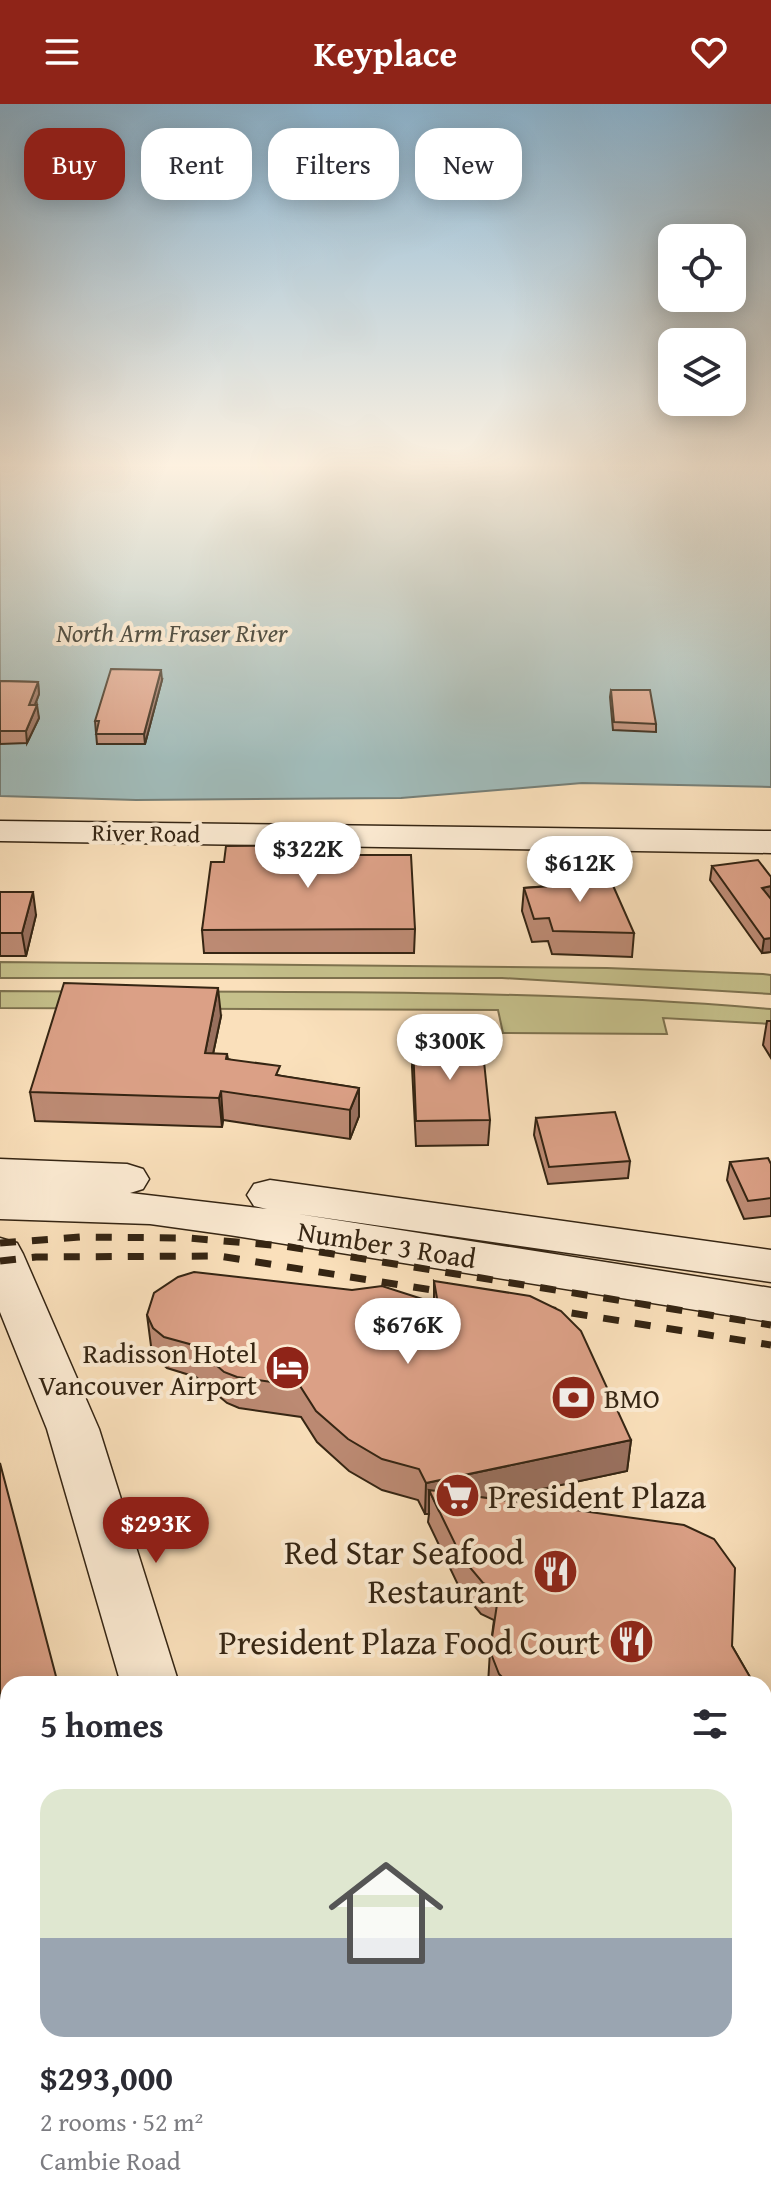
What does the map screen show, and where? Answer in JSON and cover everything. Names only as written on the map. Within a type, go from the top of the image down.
[{"type":"main road","name":"River Road","points":[[0,831],[771,842]]},
{"type":"main road","name":"Number 3 Road","points":[[0,1174],[174,1182],[771,1266]]},
{"type":"main road","name":"Number 3 Road","points":[[0,1204],[150,1209],[229,1219],[771,1305]]},
{"type":"main road","points":[[0,1254],[73,1429],[148,1676]]},
{"type":"shaded area","points":[[0,962],[607,968],[763,974],[771,975],[771,994],[502,978],[0,978]]},
{"type":"shaded area","points":[[0,991],[386,992],[579,997],[771,1009],[771,1024],[663,1018],[667,1034],[503,1033],[498,1010],[0,1008]]},
{"type":"water","name":"North Arm Fraser River","points":[[0,565],[771,565],[771,787],[582,783],[401,798],[136,800],[0,796]]},
{"type":"building","points":[[111,669],[161,670],[144,734],[96,734],[99,721],[95,721]]},
{"type":"building","points":[[0,681],[38,682],[29,705],[37,705],[26,731],[0,731]]},
{"type":"building","points":[[611,690],[650,690],[656,724],[614,722]]},
{"type":"building","points":[[323,845],[323,855],[411,855],[415,929],[202,930],[211,862],[224,862],[226,846]]},
{"type":"building","points":[[758,860],[771,877],[771,886],[762,888],[771,899],[771,938],[764,939],[712,866]]},
{"type":"building","points":[[607,872],[634,933],[553,931],[549,918],[534,919],[524,888],[551,886],[548,877]]},
{"type":"building","points":[[0,892],[33,892],[22,933],[0,933]]},
{"type":"building","points":[[64,983],[218,988],[205,1053],[227,1054],[226,1059],[280,1066],[276,1075],[359,1088],[350,1110],[221,1091],[219,1098],[30,1092]]},
{"type":"building","points":[[482,1042],[490,1120],[416,1121],[413,1043]]},
{"type":"building","points":[[615,1112],[630,1161],[549,1167],[536,1118]]},
{"type":"building","points":[[768,1158],[771,1164],[771,1198],[748,1201],[730,1162]]},
{"type":"building","points":[[194,1272],[352,1290],[382,1286],[438,1304],[434,1281],[530,1296],[561,1311],[581,1331],[631,1440],[426,1483],[419,1469],[382,1459],[348,1439],[316,1411],[300,1386],[237,1377],[224,1372],[193,1345],[164,1337],[153,1328],[147,1315],[154,1293],[178,1277]]},
{"type":"building","points":[[0,1463],[56,1676],[0,1676]]},
{"type":"building","points":[[429,1490],[684,1525],[714,1539],[735,1568],[732,1646],[749,1676],[501,1676],[490,1651],[499,1591],[483,1583],[462,1558]]},
{"type":"railway","points":[[0,1243],[81,1237],[188,1238],[284,1246],[771,1325]]},
{"type":"railway","points":[[0,1261],[36,1257],[219,1256],[457,1294]]},
{"type":"railway","points":[[540,1308],[771,1345]]},
{"type":"place","name":"Radisson Hotel Vancouver Airport","points":[[288,1368]]},
{"type":"place","name":"BMO","points":[[573,1397]]},
{"type":"place","name":"President Plaza","points":[[457,1495]]},
{"type":"place","name":"Red Star Seafood Restaurant","points":[[555,1571]]},
{"type":"place","name":"President Plaza Food Court","points":[[631,1641]]}]
